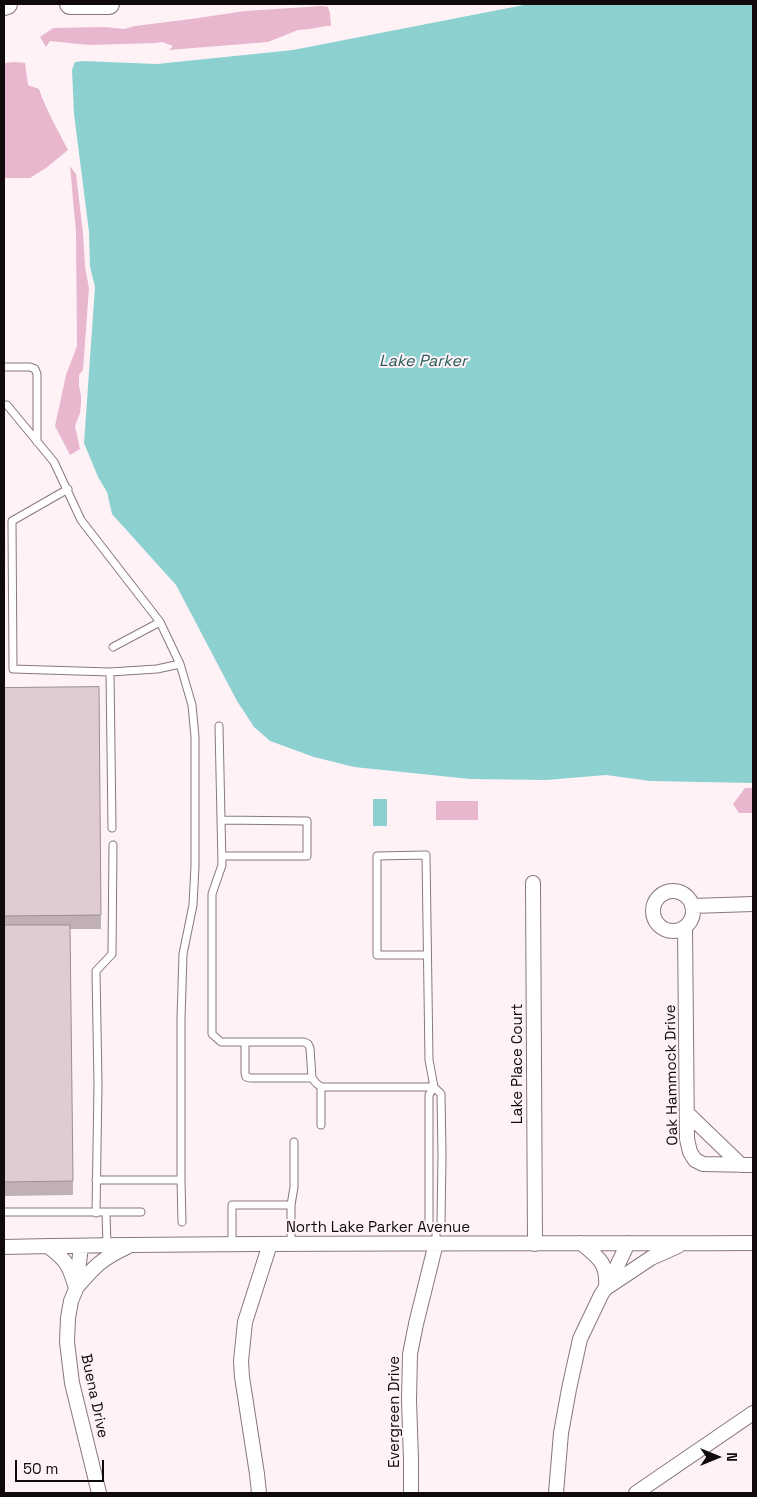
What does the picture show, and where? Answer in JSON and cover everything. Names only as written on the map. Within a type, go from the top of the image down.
[{"type":"street","points":[[70,4],[109,4]]},
{"type":"street","name":"Lake Place Court","points":[[533,883],[535,1244]]},
{"type":"street","points":[[673,891],[685,895],[690,900],[692,918],[685,927],[674,932],[667,931],[657,924],[654,918],[654,905],[661,895],[673,891]]},
{"type":"street","points":[[692,906],[753,904]]},
{"type":"street","name":"Oak Hammock Drive","points":[[685,927],[687,1139],[690,1152],[695,1160],[703,1164],[747,1165]]},
{"type":"street","points":[[687,1113],[747,1165]]},
{"type":"street","name":"North Lake Parker Avenue","points":[[4,1248],[107,1245],[291,1244],[436,1237],[535,1244],[753,1243]]},
{"type":"street","name":"Evergreen Drive","points":[[411,1493],[412,1460],[408,1400],[410,1354],[436,1237]]},
{"type":"street","points":[[581,1243],[596,1255],[604,1265],[607,1278],[606,1288]]},
{"type":"street","points":[[556,1493],[561,1433],[580,1339],[628,1243]]},
{"type":"street","points":[[606,1288],[651,1258],[685,1243]]},
{"type":"street","points":[[259,1493],[241,1361],[246,1322],[270,1244]]},
{"type":"street","points":[[49,1246],[68,1265],[76,1288],[98,1263],[109,1255],[132,1245]]},
{"type":"street","name":"Buena Drive","points":[[81,1246],[76,1288],[68,1318],[68,1363],[99,1493]]},
{"type":"street","points":[[636,1493],[753,1413]]},
{"type":"lane","points":[[4,367],[30,367],[35,369],[38,374],[38,442]]},
{"type":"lane","points":[[4,406],[7,406],[54,462],[81,520],[160,622],[180,664],[192,704],[195,737],[195,843],[193,905],[183,954],[181,988],[182,1222]]},
{"type":"lane","points":[[68,489],[12,521],[13,669],[110,672],[156,669],[180,664]]},
{"type":"lane","points":[[113,647],[160,622]]},
{"type":"lane","points":[[110,672],[112,828]]},
{"type":"lane","points":[[220,726],[222,866],[212,894],[212,1034],[221,1042],[304,1042],[310,1048],[312,1078],[321,1087],[434,1087]]},
{"type":"lane","points":[[221,820],[307,821],[307,856],[222,856]]},
{"type":"lane","points":[[96,1213],[98,1084],[96,971],[112,954],[112,845]]},
{"type":"lane","points":[[427,955],[377,955],[377,856],[426,855],[429,1060],[434,1087],[441,1094],[441,1224],[436,1237]]},
{"type":"lane","points":[[245,1042],[246,1077],[312,1078]]},
{"type":"lane","points":[[321,1087],[321,1125]]},
{"type":"lane","points":[[434,1087],[429,1095],[430,1224],[436,1237]]},
{"type":"lane","points":[[291,1244],[294,1142]]},
{"type":"lane","points":[[96,1180],[181,1180]]},
{"type":"lane","points":[[232,1244],[232,1205],[291,1205]]},
{"type":"lane","points":[[4,1212],[142,1212]]},
{"type":"lane","points":[[106,1213],[107,1245]]},
{"type":"shaded area","points":[[328,7],[331,26],[298,30],[268,42],[169,50],[173,46],[162,42],[89,45],[50,41],[46,47],[40,37],[53,28],[104,27],[124,29],[245,11]]},
{"type":"shaded area","points":[[4,63],[25,63],[28,85],[39,89],[68,150],[30,178],[4,178]]},
{"type":"shaded area","points":[[70,166],[76,174],[85,267],[89,288],[83,370],[79,375],[81,404],[75,426],[80,449],[70,455],[55,426],[66,375],[77,346],[76,232]]},
{"type":"shaded area","points":[[745,788],[753,788],[753,813],[739,813],[733,804]]},
{"type":"shaded area","points":[[436,801],[478,801],[478,820],[436,820]]},
{"type":"water","name":"Lake Parker","points":[[529,4],[753,4],[753,783],[650,781],[606,775],[546,780],[470,779],[354,767],[314,757],[270,741],[254,727],[237,701],[176,585],[112,514],[107,492],[98,477],[84,443],[95,287],[90,267],[89,232],[74,114],[72,70],[75,62],[157,64],[293,50]]},
{"type":"water","points":[[373,799],[387,799],[387,826],[373,826]]},
{"type":"building","points":[[99,687],[101,915],[4,916],[4,688]]},
{"type":"building","points":[[4,925],[70,925],[73,1181],[4,1182]]}]
